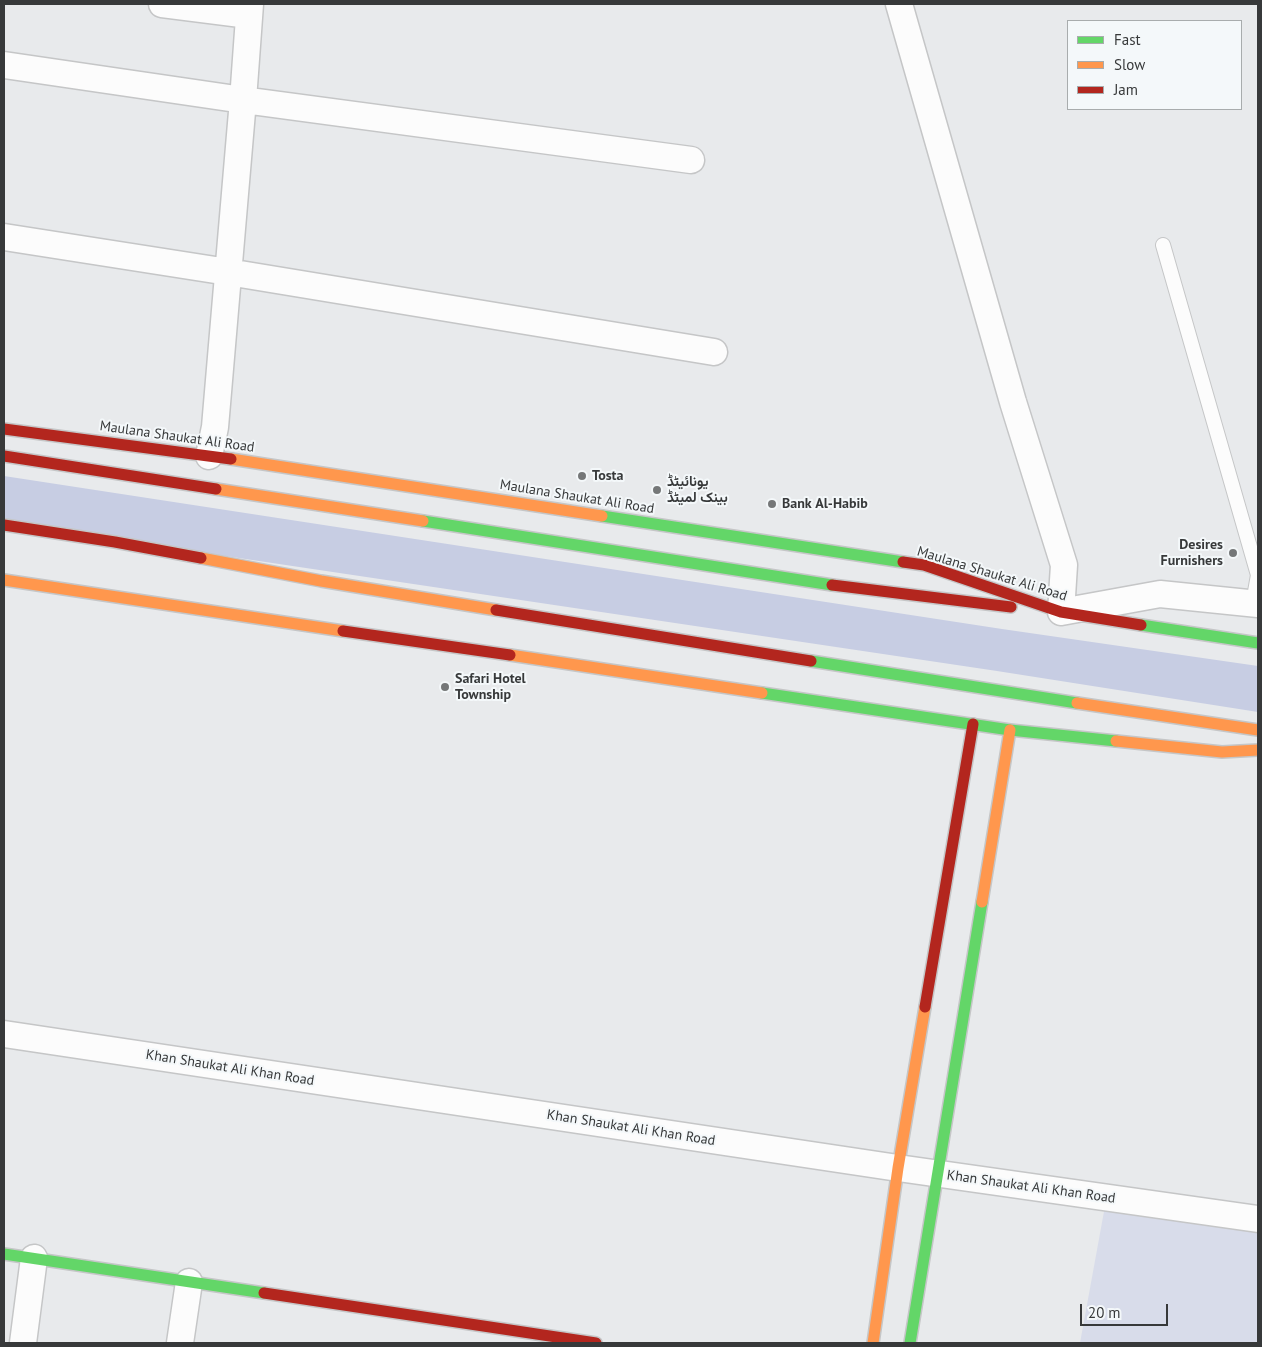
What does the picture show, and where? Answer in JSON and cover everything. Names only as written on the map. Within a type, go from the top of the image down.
[{"type":"main road","name":"Maulana Shaukat Ali Road","points":[[4,429],[209,456],[924,565],[1061,612],[1258,643]]},
{"type":"main road","points":[[4,456],[865,590],[1061,612]]},
{"type":"main road","points":[[4,525],[115,542],[351,586],[1063,701],[1258,730]]},
{"type":"main road","points":[[4,580],[1010,730],[1222,752],[1258,750]]},
{"type":"main road","points":[[872,1343],[898,1168],[973,724]]},
{"type":"main road","points":[[910,1343],[1010,730]]},
{"type":"main road","points":[[4,1254],[189,1282],[495,1336],[596,1343]]},
{"type":"street","points":[[162,4],[250,9],[215,427],[209,456]]},
{"type":"street","points":[[899,4],[1013,402],[1064,565],[1061,612],[1160,594],[1255,603]]},
{"type":"street","points":[[4,65],[243,100],[691,160]]},
{"type":"street","points":[[4,237],[714,352]]},
{"type":"street","name":"Khan Shaukat Ali Khan Road","points":[[4,1034],[898,1168],[1258,1219]]},
{"type":"street","points":[[23,1343],[34,1258]]},
{"type":"street","points":[[180,1343],[189,1282]]},
{"type":"lane","points":[[1163,245],[1258,575],[1255,603]]},
{"type":"shaded area","points":[[4,476],[1002,629],[1258,666],[1258,712],[997,671],[4,523]]},
{"type":"shaded area","points":[[1105,1206],[1258,1227],[1258,1343],[1080,1343]]},
{"type":"traffic: fast","points":[[602,516],[903,562]]},
{"type":"traffic: fast","points":[[423,521],[832,585]]},
{"type":"traffic: fast","points":[[1141,625],[1258,643]]},
{"type":"traffic: fast","points":[[811,661],[1077,703]]},
{"type":"traffic: fast","points":[[762,693],[1010,730],[1116,741]]},
{"type":"traffic: fast","points":[[910,1343],[982,902]]},
{"type":"traffic: fast","points":[[4,1254],[264,1293]]},
{"type":"traffic: slow","points":[[231,459],[602,516]]},
{"type":"traffic: slow","points":[[216,489],[423,521]]},
{"type":"traffic: slow","points":[[201,558],[321,581],[496,610]]},
{"type":"traffic: slow","points":[[4,580],[343,631]]},
{"type":"traffic: slow","points":[[510,655],[762,693]]},
{"type":"traffic: slow","points":[[1077,703],[1258,730]]},
{"type":"traffic: slow","points":[[982,902],[1010,730]]},
{"type":"traffic: slow","points":[[1116,741],[1222,752],[1258,750]]},
{"type":"traffic: slow","points":[[873,1343],[898,1168],[925,1007]]},
{"type":"traffic: jam","points":[[4,429],[231,459]]},
{"type":"traffic: jam","points":[[4,456],[216,489]]},
{"type":"traffic: jam","points":[[4,525],[115,542],[201,558]]},
{"type":"traffic: jam","points":[[903,562],[924,565],[1061,612],[1141,625]]},
{"type":"traffic: jam","points":[[832,585],[1011,607]]},
{"type":"traffic: jam","points":[[496,610],[811,661]]},
{"type":"traffic: jam","points":[[343,631],[510,655]]},
{"type":"traffic: jam","points":[[925,1007],[973,724]]},
{"type":"traffic: jam","points":[[264,1293],[596,1343]]},
{"type":"place","name":"Tosta","points":[[582,476]]},
{"type":"place","name":"یونائیٹڈ بینک لمیٹڈ","points":[[657,490]]},
{"type":"place","name":"Bank Al-Habib","points":[[772,504]]},
{"type":"place","name":"Desires Furnishers","points":[[1233,553]]},
{"type":"place","name":"Safari Hotel Township","points":[[445,687]]}]
